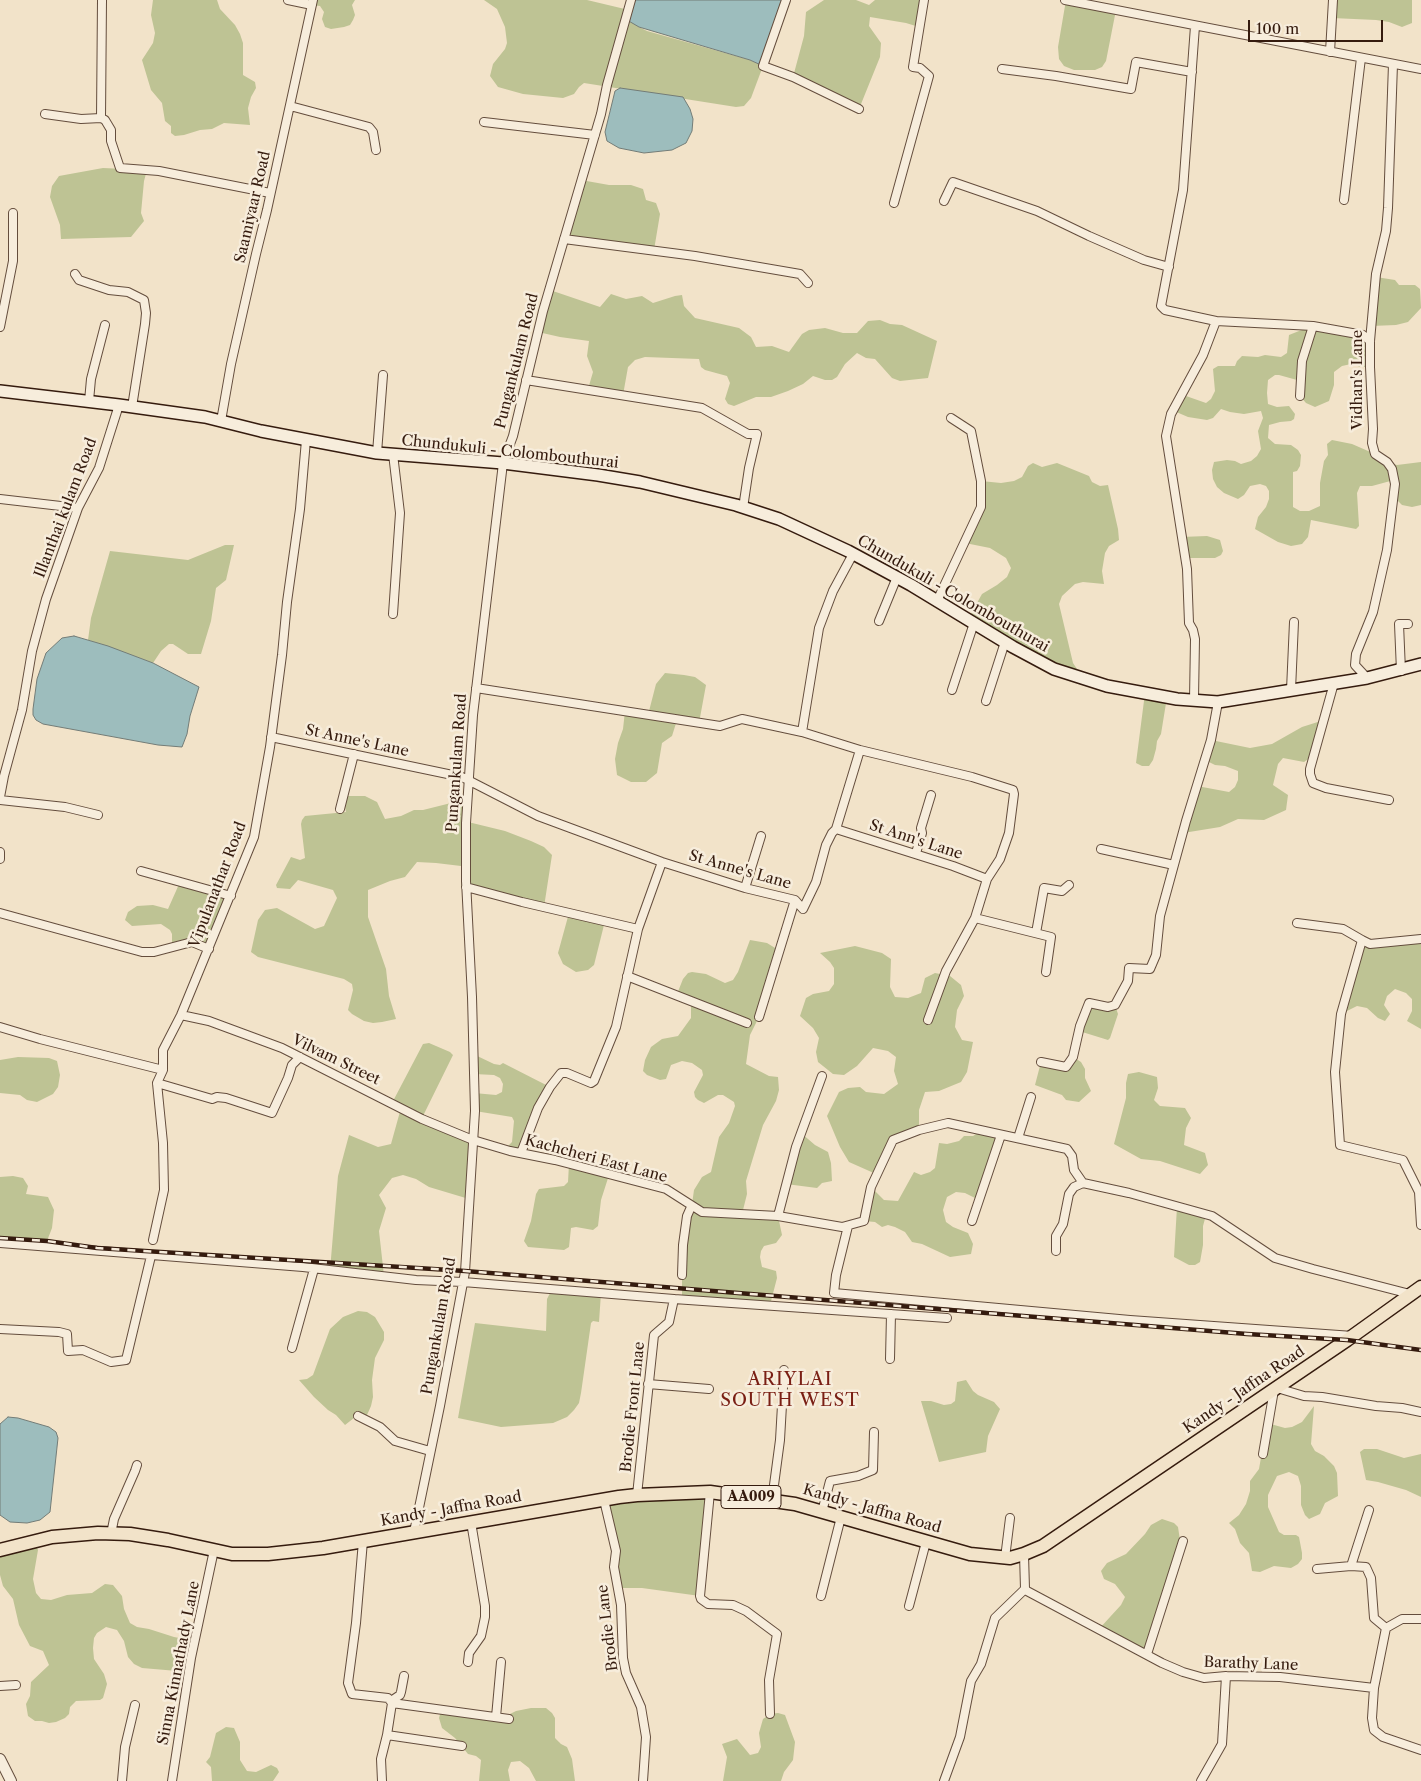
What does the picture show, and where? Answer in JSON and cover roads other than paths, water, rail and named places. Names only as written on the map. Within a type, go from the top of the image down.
[{"type":"highway","name":"Kandy - Jaffna Road","points":[[0,1550],[52,1537],[98,1533],[130,1534],[232,1554],[268,1554],[363,1541],[637,1495],[710,1492],[795,1504],[970,1554],[1005,1558],[1024,1554],[1042,1546],[1353,1336],[1421,1286]]},
{"type":"main road","name":"Chundukuli - Colombouthurai","points":[[0,390],[119,405],[222,421],[306,440],[377,453],[503,463],[633,481],[743,508],[780,519],[897,577],[1054,669],[1107,686],[1177,699],[1218,702],[1367,678],[1401,671],[1421,664]]},
{"type":"street","points":[[101,118],[102,0]]},
{"type":"street","points":[[288,0],[312,3]]},
{"type":"street","name":"Pungankulam Road","points":[[414,1532],[463,1282],[475,1111],[466,886],[468,779],[476,688],[503,463],[513,436],[564,239],[595,135],[631,0]]},
{"type":"street","points":[[786,0],[763,66],[793,77],[843,103],[859,109]]},
{"type":"street","points":[[894,203],[929,76],[920,68],[914,67],[924,0]]},
{"type":"street","points":[[1065,0],[1421,69]]},
{"type":"street","points":[[1330,52],[1333,0]]},
{"type":"street","name":"Saamiyaar Road","points":[[222,421],[231,364],[312,3]]},
{"type":"street","points":[[1196,26],[1183,190],[1161,306],[1165,310],[1216,321],[1313,326],[1363,335],[1370,342]]},
{"type":"street","points":[[1344,200],[1361,58]]},
{"type":"street","points":[[1002,69],[1131,89],[1136,62],[1192,72]]},
{"type":"street","name":"Vidhan's Lane","points":[[1367,678],[1355,666],[1356,654],[1373,612],[1387,550],[1395,484],[1392,469],[1387,462],[1375,454],[1372,443],[1370,342],[1376,274],[1386,231],[1393,64]]},
{"type":"street","points":[[290,106],[369,128],[373,132],[376,150]]},
{"type":"street","points":[[45,114],[101,118],[105,120],[111,130],[111,141],[120,168],[159,171],[270,193]]},
{"type":"street","points":[[484,122],[595,135]]},
{"type":"street","points":[[944,200],[953,182],[1037,211],[1144,260],[1169,267]]},
{"type":"street","points":[[0,327],[13,261],[13,213]]},
{"type":"street","points":[[564,239],[694,256],[800,274],[808,284]]},
{"type":"street","points":[[75,274],[79,280],[109,290],[128,292],[144,300],[145,324],[132,407]]},
{"type":"street","points":[[1194,699],[1195,639],[1194,630],[1188,623],[1187,569],[1166,436],[1171,414],[1203,355],[1216,321]]},
{"type":"street","points":[[89,401],[91,379],[105,325]]},
{"type":"street","points":[[1300,396],[1302,361],[1313,326]]},
{"type":"street","points":[[377,453],[383,375]]},
{"type":"street","points":[[526,380],[702,408],[748,434],[757,434],[749,468],[743,508]]},
{"type":"street","name":"Illanthai kulam Road","points":[[0,798],[22,710],[32,651],[46,599],[78,508],[99,468],[119,405]]},
{"type":"street","points":[[937,601],[981,507],[981,481],[971,431],[951,418]]},
{"type":"street","name":"Vipulanathar Road","points":[[157,1083],[163,1070],[163,1050],[181,1015],[254,837],[271,737],[300,510],[306,440]]},
{"type":"street","points":[[392,454],[400,513],[393,614]]},
{"type":"street","points":[[0,499],[78,508]]},
{"type":"street","points":[[802,732],[819,628],[833,591],[852,554]]},
{"type":"street","points":[[879,621],[897,577]]},
{"type":"street","points":[[1291,690],[1294,622]]},
{"type":"street","points":[[952,690],[974,623]]},
{"type":"street","points":[[1401,671],[1399,624],[1408,624]]},
{"type":"street","points":[[986,701],[1005,642]]},
{"type":"street","points":[[1334,683],[1310,769],[1313,783],[1326,788],[1389,800]]},
{"type":"street","points":[[476,688],[720,726],[742,719],[802,732],[860,750],[972,777],[1013,790],[1009,833],[1000,859],[987,880],[975,918],[946,971],[928,1020]]},
{"type":"street","points":[[1041,1062],[1066,1067],[1073,1058],[1080,1026],[1089,1003],[1108,1007],[1115,1005],[1128,981],[1129,968],[1150,969],[1156,955],[1160,916],[1211,740],[1218,702]]},
{"type":"street","name":"St Anne's Lane","points":[[271,737],[468,779],[538,816],[662,862],[745,888],[796,900],[803,909],[816,882],[826,845],[836,829],[860,750]]},
{"type":"street","points":[[340,808],[354,754]]},
{"type":"street","points":[[916,853],[931,795]]},
{"type":"street","points":[[0,798],[98,815]]},
{"type":"street","name":"St Ann's Lane","points":[[836,829],[916,853],[987,880]]},
{"type":"street","points":[[745,888],[760,836]]},
{"type":"street","points":[[1101,849],[1174,865]]},
{"type":"street","points":[[0,852],[0,859]]},
{"type":"street","points":[[521,1153],[538,1108],[550,1087],[561,1073],[567,1073],[591,1083],[594,1081],[616,1027],[638,929],[662,862]]},
{"type":"street","points":[[141,871],[231,896]]},
{"type":"street","points":[[1036,933],[1044,888],[1062,891],[1069,885]]},
{"type":"street","points":[[466,886],[522,902],[638,929]]},
{"type":"street","points":[[760,1016],[796,900]]},
{"type":"street","points":[[0,913],[142,952],[154,952],[192,942],[209,949]]},
{"type":"street","points":[[975,918],[1051,937],[1046,972]]},
{"type":"street","points":[[1297,923],[1343,929],[1370,944],[1421,939]]},
{"type":"street","points":[[1362,940],[1341,1014],[1335,1072],[1340,1145],[1403,1160],[1419,1192],[1421,1225]]},
{"type":"street","points":[[627,976],[747,1022]]},
{"type":"street","name":"Vilvam Street","points":[[181,1015],[209,1021],[282,1048],[422,1119],[473,1140]]},
{"type":"street","points":[[0,1027],[163,1070]]},
{"type":"street","points":[[153,1240],[164,1190],[163,1142],[157,1083],[212,1099],[217,1097],[226,1098],[272,1113],[292,1065],[300,1057]]},
{"type":"street","points":[[778,1216],[796,1147],[822,1076]]},
{"type":"street","points":[[1018,1138],[1032,1097]]},
{"type":"street","points":[[1082,1183],[1074,1170],[1072,1156],[1066,1149],[1018,1138],[948,1123],[919,1130],[893,1140],[871,1187],[864,1221],[848,1226],[836,1275],[834,1293],[1130,1320],[1353,1336]]},
{"type":"street","points":[[972,1221],[1001,1135]]},
{"type":"street","name":"Kachcheri East Lane","points":[[473,1140],[666,1189],[691,1207],[702,1212],[778,1216],[842,1227],[848,1226]]},
{"type":"street","points":[[1056,1251],[1056,1236],[1063,1224],[1069,1194],[1074,1187],[1082,1183],[1212,1216],[1276,1258],[1410,1294]]},
{"type":"street","points":[[682,1276],[683,1245],[687,1216],[691,1207]]},
{"type":"street","points":[[0,1243],[314,1268],[416,1280],[947,1318]]},
{"type":"street","points":[[0,1329],[59,1332],[67,1334],[68,1350],[83,1350],[111,1362],[126,1360],[152,1256]]},
{"type":"street","points":[[292,1348],[314,1268]]},
{"type":"street","name":"Brodie Front Lnae","points":[[637,1495],[654,1335],[669,1322],[674,1299]]},
{"type":"street","points":[[890,1359],[891,1314]]},
{"type":"street","points":[[772,1500],[780,1440],[784,1370]]},
{"type":"street","points":[[648,1384],[709,1389]]},
{"type":"street","points":[[1263,1454],[1275,1388],[1304,1396],[1421,1412]]},
{"type":"street","points":[[358,1416],[380,1428],[395,1441],[430,1451]]},
{"type":"street","points":[[822,1512],[830,1481],[858,1476],[873,1470],[874,1432]]},
{"type":"street","points":[[111,1534],[114,1519],[136,1471],[136,1465]]},
{"type":"street","points":[[710,1492],[701,1599],[708,1604],[733,1605],[746,1611],[777,1634],[769,1680],[770,1714]]},
{"type":"street","name":"Brodie Lane","points":[[604,1500],[616,1551],[614,1567],[621,1605],[623,1658],[626,1673],[641,1707],[646,1736],[643,1781]]},
{"type":"street","points":[[1351,1566],[1369,1510]]},
{"type":"street","points":[[821,1596],[841,1517]]},
{"type":"street","points":[[1005,1558],[1010,1518]]},
{"type":"street","points":[[468,1662],[469,1653],[481,1636],[485,1617],[485,1606],[471,1522]]},
{"type":"street","points":[[363,1541],[356,1623],[348,1682],[352,1694],[388,1698],[392,1702],[508,1719]]},
{"type":"street","points":[[1147,1654],[1183,1541]]},
{"type":"street","points":[[909,1606],[926,1542]]},
{"type":"street","name":"Sinna Kinnathady Lane","points":[[172,1781],[190,1665],[214,1550]]},
{"type":"street","points":[[944,1781],[960,1737],[971,1680],[981,1664],[995,1618],[1025,1589],[1024,1554]]},
{"type":"street","points":[[1317,1569],[1351,1566],[1366,1567],[1371,1578],[1374,1618],[1386,1628]]},
{"type":"street","name":"Barathy Lane","points":[[1025,1589],[1183,1672],[1204,1678],[1226,1676],[1280,1677],[1374,1688]]},
{"type":"street","points":[[1421,1619],[1402,1619],[1386,1628],[1374,1688],[1372,1718],[1374,1730],[1383,1737],[1421,1750]]},
{"type":"street","points":[[496,1718],[501,1662]]},
{"type":"street","points":[[382,1781],[381,1758],[387,1736],[392,1702],[402,1692],[404,1676]]},
{"type":"street","points":[[1201,1781],[1222,1744],[1226,1676]]},
{"type":"street","points":[[0,1686],[16,1686]]},
{"type":"street","points":[[122,1781],[126,1747],[135,1705]]},
{"type":"street","points":[[387,1736],[462,1746]]},
{"type":"street","points":[[0,1760],[11,1781]]},
{"type":"water","points":[[631,0],[786,0],[763,66],[750,60],[639,27],[627,20]]},
{"type":"water","points":[[620,88],[683,97],[693,119],[692,131],[686,143],[672,150],[644,153],[619,148],[607,141],[605,132],[615,91]]},
{"type":"water","points":[[74,636],[108,646],[153,663],[199,687],[182,747],[158,745],[43,724],[36,720],[33,715],[33,709],[37,679],[46,653],[62,638]]},
{"type":"water","points":[[8,1417],[49,1427],[56,1432],[58,1438],[50,1512],[40,1520],[27,1523],[10,1522],[0,1515],[0,1424]]},
{"type":"railway","points":[[0,1238],[47,1241],[97,1248],[465,1271],[1247,1334],[1347,1340],[1421,1350]]},
{"type":"district","name":"ARIYLAI SOUTH WEST","points":[[790,1390]]}]
